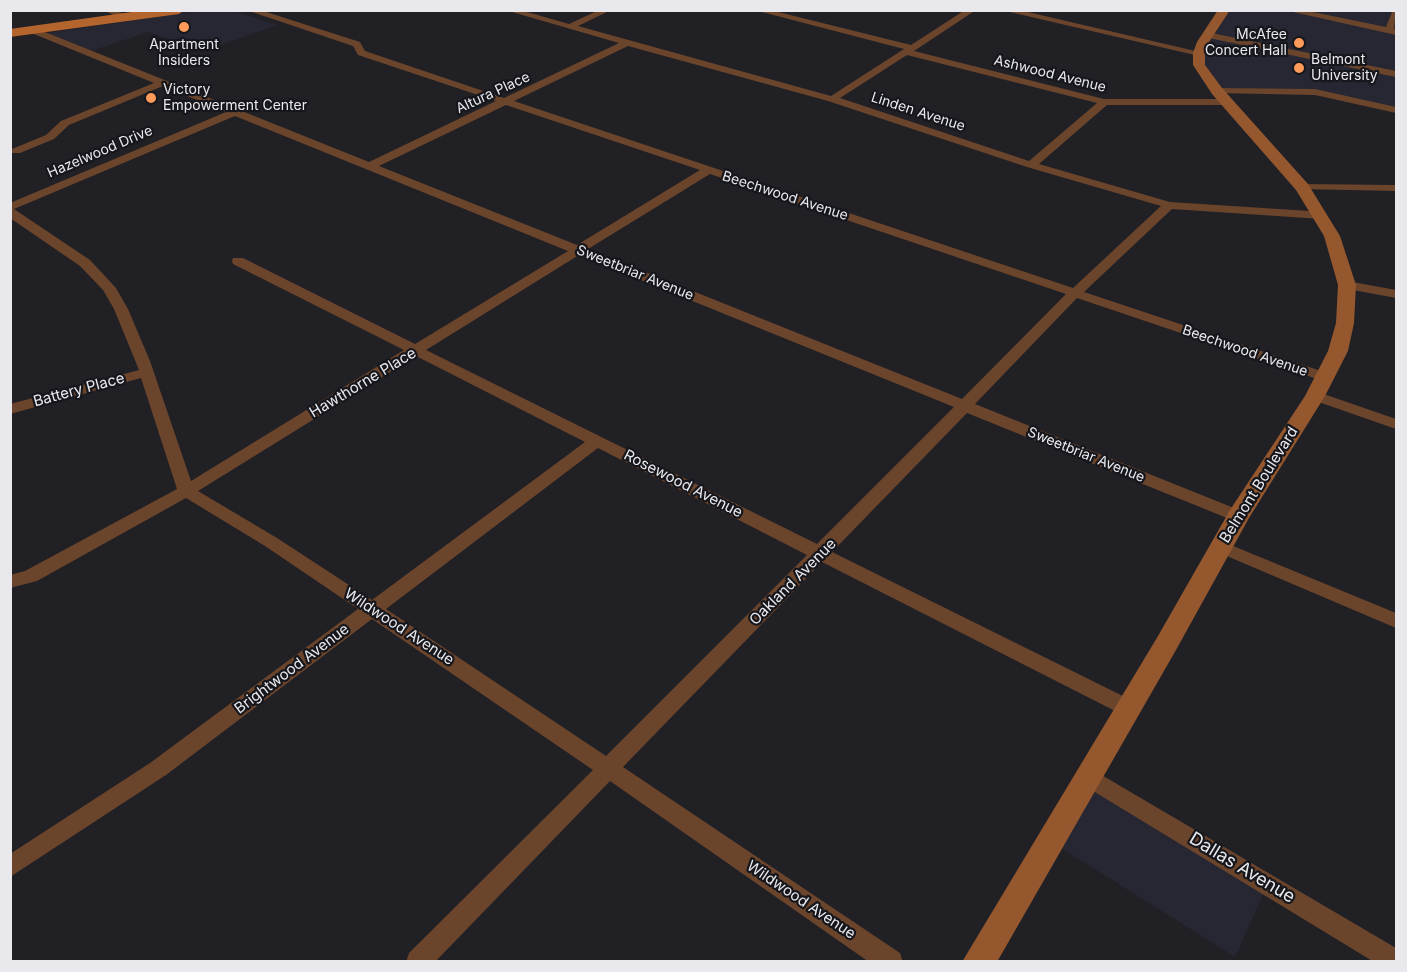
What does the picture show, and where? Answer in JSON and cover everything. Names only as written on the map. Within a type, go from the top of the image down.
[{"type":"main road","points":[[10,33],[179,10]]},
{"type":"street","points":[[107,10],[127,18]]},
{"type":"street","name":"Beechwood Avenue","points":[[250,10],[357,44],[361,53],[1075,293],[1320,387],[1396,424]]},
{"type":"street","name":"Linden Avenue","points":[[509,10],[625,44],[832,99],[1031,165],[1170,205],[1321,215]]},
{"type":"street","points":[[569,27],[607,10]]},
{"type":"street","name":"Ashwood Avenue","points":[[758,10],[1104,102],[1315,92],[1396,110]]},
{"type":"street","points":[[832,99],[972,10]]},
{"type":"street","points":[[1005,10],[1396,74]]},
{"type":"street","points":[[1203,44],[1224,10]]},
{"type":"street","points":[[1288,10],[1393,31],[1396,12]]},
{"type":"street","name":"Sweetbriar Avenue","points":[[32,30],[1238,516]]},
{"type":"street","name":"Altura Place","points":[[371,165],[625,44]]},
{"type":"street","name":"Belmont Boulevard","points":[[978,962],[1238,516],[1320,387],[1338,351],[1346,323],[1347,285],[1332,236],[1302,187],[1221,97],[1199,65],[1203,44]]},
{"type":"street","points":[[16,151],[50,137],[65,123],[162,83]]},
{"type":"street","points":[[1031,165],[1104,102]]},
{"type":"street","name":"Hazelwood Drive","points":[[10,207],[235,112]]},
{"type":"street","name":"Hawthorne Place","points":[[10,582],[31,576],[186,491],[418,351],[708,170]]},
{"type":"street","points":[[1302,187],[1396,188]]},
{"type":"street","name":"Oakland Avenue","points":[[418,962],[1075,293],[1170,205]]},
{"type":"street","points":[[10,212],[85,263],[109,288],[121,309],[147,372],[186,491]]},
{"type":"street","name":"Rosewood Avenue","points":[[238,261],[1128,708]]},
{"type":"street","points":[[1347,285],[1396,294]]},
{"type":"street","name":"Battery Place","points":[[10,409],[147,372]]},
{"type":"street","name":"Brightwood Avenue","points":[[10,867],[158,769],[597,441]]},
{"type":"street","name":"Wildwood Avenue","points":[[186,491],[271,542],[486,684],[891,962]]},
{"type":"street","points":[[1221,547],[1396,621]]},
{"type":"street","name":"Dallas Avenue","points":[[1088,776],[1396,961]]},
{"type":"shaded area","points":[[204,10],[233,11],[278,25],[203,51],[148,32],[91,51],[47,33]]},
{"type":"shaded area","name":"Belmont University","points":[[1224,11],[1396,11],[1396,30],[1361,23],[1360,25],[1396,33],[1396,110],[1315,92],[1217,91],[1204,76],[1200,47]]},
{"type":"shaded area","points":[[1088,776],[1268,884],[1235,957],[1050,841]]},
{"type":"place","name":"Apartment Insiders","points":[[184,27]]},
{"type":"place","name":"McAfee Concert Hall","points":[[1299,43]]},
{"type":"place","name":"Belmont University","points":[[1299,68]]},
{"type":"place","name":"Victory Empowerment Center","points":[[151,98]]}]
